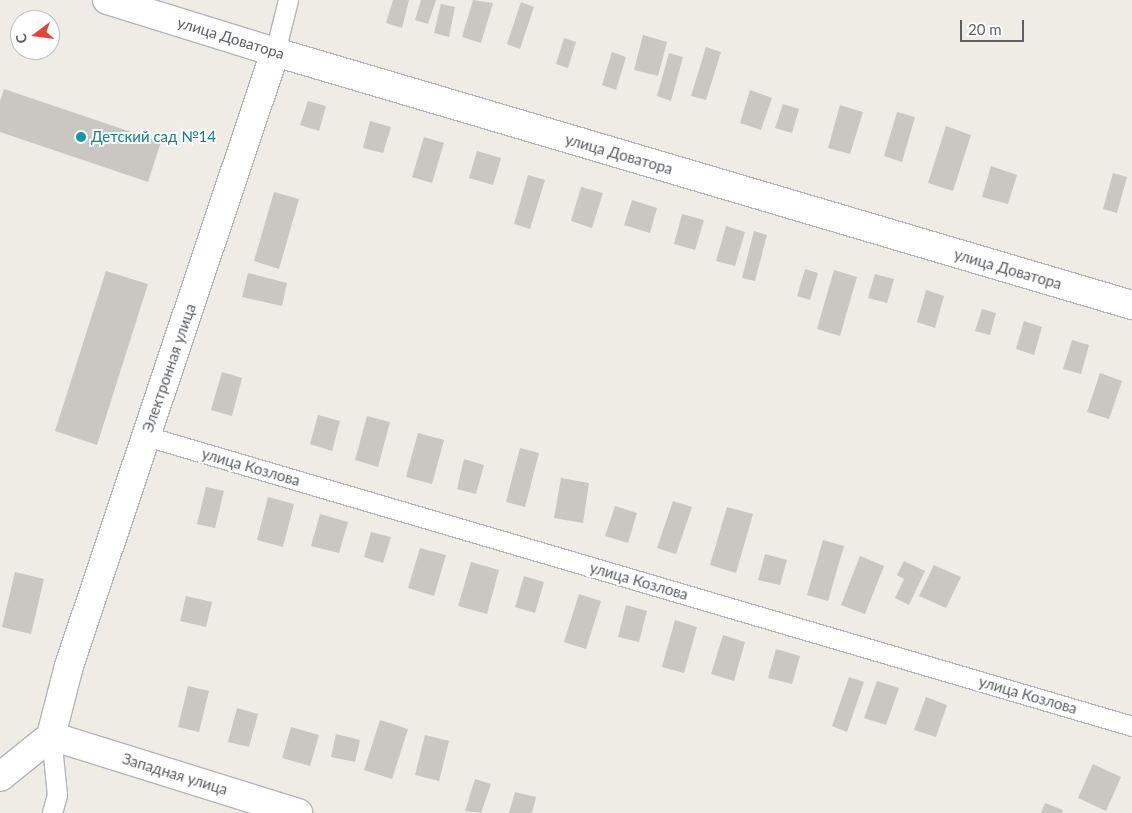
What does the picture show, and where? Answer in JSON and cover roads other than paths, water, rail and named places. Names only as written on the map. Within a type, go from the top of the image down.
[{"type":"street","name":"улица Доватора","points":[[107,0],[275,52],[1132,306]]},
{"type":"street","name":"Электронная улица","points":[[51,736],[69,666],[275,52],[288,0]]},
{"type":"street","name":"улица Козлова","points":[[146,436],[1132,726]]},
{"type":"street","points":[[0,777],[51,736]]},
{"type":"street","points":[[51,736],[57,795],[52,813]]},
{"type":"street","name":"Западная улица","points":[[51,736],[298,813]]},
{"type":"place","name":"Детский сад №14","points":[[81,137]]}]
